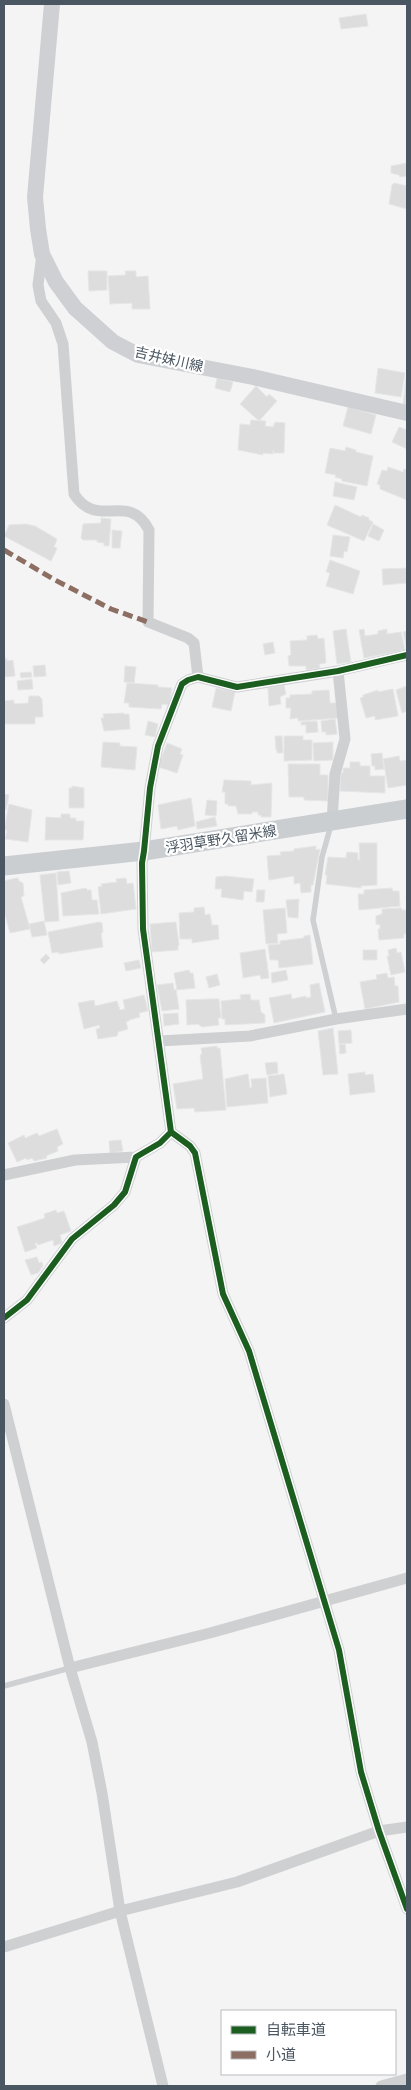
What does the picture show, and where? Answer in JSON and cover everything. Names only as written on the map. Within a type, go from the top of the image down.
[{"type":"main road","name":"吉井妹川線","points":[[52,4],[35,197],[42,254],[56,282],[75,308],[113,342],[138,355],[253,377],[407,413]]},
{"type":"main road","name":"浮羽草野久留米線","points":[[4,866],[144,851],[407,808]]},
{"type":"street","points":[[42,254],[38,285],[41,301],[56,323],[63,344],[74,494],[80,504],[90,510],[133,511],[143,518],[149,530],[148,622],[188,638],[194,643],[198,677]]},
{"type":"street","points":[[407,655],[338,671],[237,687],[198,677],[182,684],[158,746],[150,788],[142,863],[143,929],[171,1132],[190,1146],[195,1153],[223,1294],[249,1351],[339,1650],[360,1772],[407,1909]]},
{"type":"street","points":[[332,821],[335,774],[345,739],[338,671]]},
{"type":"street","points":[[159,1041],[250,1036],[336,1019],[407,1009]]},
{"type":"street","points":[[4,1174],[75,1160],[136,1157],[160,1143],[171,1132]]},
{"type":"street","points":[[4,1318],[26,1300],[72,1239],[114,1205],[125,1192],[136,1157]]},
{"type":"street","points":[[4,1404],[70,1668],[92,1742],[102,1793],[120,1911],[164,2086]]},
{"type":"street","points":[[70,1668],[210,1633],[407,1578]]},
{"type":"street","points":[[4,1947],[120,1911],[237,1882],[379,1830],[407,1827]]},
{"type":"street","points":[[381,2086],[407,2080]]},
{"type":"lane","points":[[332,821],[322,857],[314,920],[336,1019]]},
{"type":"lane","points":[[4,1686],[70,1668]]},
{"type":"building","points":[[366,14],[368,26],[341,29],[339,18]]},
{"type":"building","points":[[407,163],[407,176],[400,177],[391,173],[391,166]]},
{"type":"building","points":[[394,183],[407,186],[407,209],[389,204]]},
{"type":"building","points":[[88,271],[107,271],[107,290],[89,291]]},
{"type":"building","points":[[125,271],[136,271],[136,277],[148,276],[150,309],[132,309],[132,303],[110,304],[108,276],[126,275]]},
{"type":"building","points":[[378,368],[405,373],[401,397],[375,393]]},
{"type":"building","points":[[217,378],[233,382],[230,392],[215,388]]},
{"type":"building","points":[[407,378],[407,405],[403,404]]},
{"type":"building","points":[[256,386],[267,397],[269,394],[277,401],[259,421],[240,404]]},
{"type":"building","points":[[348,407],[376,415],[371,434],[343,426]]},
{"type":"building","points":[[251,420],[266,421],[265,426],[273,427],[275,422],[285,423],[284,453],[274,453],[273,450],[273,454],[263,453],[263,455],[238,450],[240,424],[250,425]]},
{"type":"building","points":[[399,427],[407,430],[407,449],[392,442]]},
{"type":"building","points":[[346,447],[356,450],[356,452],[373,456],[367,486],[342,481],[342,479],[335,477],[336,475],[325,473],[330,448],[345,451]]},
{"type":"building","points":[[388,467],[403,472],[404,469],[407,470],[407,500],[380,489],[380,485],[377,484],[382,470],[387,471]]},
{"type":"building","points":[[335,482],[357,487],[354,500],[333,496]]},
{"type":"building","points":[[335,505],[361,517],[362,515],[369,518],[373,522],[364,541],[327,525]]},
{"type":"building","points":[[101,518],[111,519],[109,546],[104,546],[104,543],[97,542],[97,540],[83,540],[81,538],[83,524],[101,523]]},
{"type":"building","points":[[26,524],[35,526],[57,539],[54,547],[57,548],[51,561],[4,536],[9,525]]},
{"type":"building","points":[[373,524],[384,530],[379,541],[368,536]]},
{"type":"building","points":[[112,530],[122,531],[120,548],[112,548]]},
{"type":"building","points":[[333,535],[350,537],[347,552],[344,551],[343,558],[330,556]]},
{"type":"building","points":[[330,560],[360,571],[353,594],[326,586],[330,573],[326,572]]},
{"type":"building","points":[[407,568],[407,583],[383,585],[382,569]]},
{"type":"building","points":[[346,629],[351,662],[337,664],[333,631]]},
{"type":"building","points":[[364,629],[365,636],[378,634],[378,631],[387,629],[387,634],[401,632],[405,650],[364,658],[359,630]]},
{"type":"building","points":[[407,631],[407,650],[403,632]]},
{"type":"building","points":[[317,635],[318,639],[324,638],[326,663],[319,664],[320,668],[306,670],[306,666],[289,666],[288,656],[291,655],[290,641],[307,640],[307,636]]},
{"type":"building","points":[[273,642],[275,653],[265,655],[263,644]]},
{"type":"building","points":[[4,650],[5,659],[7,658],[7,661],[13,660],[15,676],[4,677]]},
{"type":"building","points":[[45,665],[46,676],[34,677],[33,666]]},
{"type":"building","points":[[125,666],[136,667],[134,683],[124,682]]},
{"type":"building","points":[[31,672],[32,677],[21,678],[20,673]]},
{"type":"building","points":[[32,679],[33,689],[18,690],[17,681]]},
{"type":"building","points":[[127,683],[172,688],[169,705],[162,704],[161,709],[129,707],[129,703],[124,703]]},
{"type":"building","points":[[284,685],[286,694],[280,697],[281,704],[269,706],[268,688]]},
{"type":"building","points":[[407,686],[407,711],[402,713],[396,690]]},
{"type":"building","points":[[216,688],[235,692],[231,711],[212,707]]},
{"type":"building","points":[[393,689],[398,716],[375,720],[375,716],[366,718],[360,698],[363,695],[378,690],[378,692]]},
{"type":"building","points":[[329,690],[330,703],[337,703],[339,718],[298,721],[298,718],[290,719],[291,708],[286,708],[286,698],[290,698],[290,695],[312,694],[312,691]]},
{"type":"building","points":[[29,696],[39,696],[42,699],[43,717],[35,717],[35,724],[5,724],[4,701],[14,700],[14,704],[28,703]]},
{"type":"building","points":[[103,714],[129,714],[130,729],[104,731],[101,718],[104,718]]},
{"type":"building","points":[[335,719],[337,734],[326,735],[326,732],[322,732],[321,721]]},
{"type":"building","points":[[148,721],[158,724],[155,737],[145,735]]},
{"type":"building","points":[[317,721],[318,732],[306,733],[306,725],[301,725],[301,722]]},
{"type":"building","points":[[275,736],[282,736],[283,753],[277,753]]},
{"type":"building","points":[[284,736],[303,736],[303,740],[312,740],[312,760],[284,761]]},
{"type":"building","points":[[103,742],[137,747],[135,770],[101,767]]},
{"type":"building","points":[[333,742],[333,760],[314,761],[313,743]]},
{"type":"building","points":[[167,743],[182,749],[180,754],[183,755],[177,773],[158,767]]},
{"type":"building","points":[[382,753],[384,769],[375,770],[375,766],[372,766],[371,754]]},
{"type":"building","points":[[399,756],[400,761],[407,760],[407,785],[388,788],[383,759]]},
{"type":"building","points":[[350,762],[360,762],[360,766],[370,766],[370,776],[385,776],[385,793],[340,791],[341,773],[343,773],[343,768],[350,768]]},
{"type":"building","points":[[288,764],[320,764],[320,775],[328,775],[328,801],[304,800],[304,797],[289,797]]},
{"type":"building","points":[[224,780],[251,781],[251,785],[272,783],[271,817],[261,817],[261,815],[258,815],[258,812],[238,814],[236,806],[225,804],[225,792],[222,792]]},
{"type":"building","points":[[72,786],[84,788],[84,808],[69,808],[69,788],[72,788]]},
{"type":"building","points":[[4,794],[9,795],[6,810],[4,809]]},
{"type":"building","points":[[191,798],[195,826],[178,830],[177,826],[161,829],[158,805]]},
{"type":"building","points":[[207,800],[217,801],[216,816],[205,815]]},
{"type":"building","points":[[9,804],[32,810],[28,842],[5,839],[7,830],[4,830]]},
{"type":"building","points":[[61,814],[70,814],[70,818],[76,818],[76,821],[84,821],[83,840],[45,840],[46,817],[61,818]]},
{"type":"building","points":[[215,817],[217,826],[197,829],[196,822]]},
{"type":"building","points":[[359,843],[377,843],[377,885],[361,886],[361,888],[326,884],[327,875],[325,875],[328,857],[346,858],[347,852],[358,853],[358,860],[360,860]]},
{"type":"building","points":[[316,846],[316,850],[320,849],[311,892],[301,893],[300,883],[294,884],[294,876],[269,880],[267,856],[281,855],[280,852]]},
{"type":"building","points":[[69,871],[71,883],[58,885],[57,872]]},
{"type":"building","points":[[56,873],[59,921],[45,922],[40,875]]},
{"type":"building","points":[[216,877],[254,879],[252,892],[244,891],[243,900],[221,897],[222,889],[215,889]]},
{"type":"building","points":[[16,878],[23,883],[24,896],[21,897],[30,929],[10,933],[4,911],[4,881]]},
{"type":"building","points":[[126,878],[127,884],[133,883],[136,909],[101,914],[98,887],[102,886],[101,884],[117,882],[116,879]]},
{"type":"building","points":[[86,888],[91,890],[92,900],[97,900],[99,914],[63,916],[61,893]]},
{"type":"building","points":[[392,888],[393,891],[399,891],[400,906],[359,910],[358,894],[364,894],[364,890]]},
{"type":"building","points":[[257,890],[265,890],[264,902],[256,902]]},
{"type":"building","points":[[299,899],[298,918],[288,917],[286,900]]},
{"type":"building","points":[[204,907],[205,915],[210,914],[212,925],[218,925],[219,939],[192,943],[192,939],[180,939],[179,913],[194,912],[194,908]]},
{"type":"building","points":[[285,908],[287,933],[277,934],[278,943],[266,944],[263,910]]},
{"type":"building","points":[[401,908],[406,910],[407,934],[404,934],[404,938],[379,940],[378,929],[380,929],[380,925],[376,924],[376,916],[382,914],[382,909]]},
{"type":"building","points":[[44,921],[47,935],[32,937],[29,924]]},
{"type":"building","points":[[176,922],[178,950],[152,952],[150,924]]},
{"type":"building","points":[[102,923],[103,947],[59,954],[59,952],[52,953],[48,932]]},
{"type":"building","points":[[310,935],[313,964],[279,968],[278,960],[270,960],[268,945],[280,944],[280,941],[304,938],[304,936]]},
{"type":"building","points":[[396,948],[397,953],[401,952],[405,972],[391,975],[387,956],[389,956],[388,950]]},
{"type":"building","points":[[265,949],[269,978],[261,979],[260,975],[243,978],[240,953]]},
{"type":"building","points":[[363,950],[377,950],[377,960],[363,960]]},
{"type":"building","points":[[46,954],[50,958],[44,964],[40,960]]},
{"type":"building","points":[[139,960],[141,968],[126,971],[124,963]]},
{"type":"building","points":[[189,970],[190,973],[193,973],[195,988],[177,990],[174,973]]},
{"type":"building","points":[[286,970],[288,980],[272,983],[271,973]]},
{"type":"building","points":[[387,973],[388,978],[394,977],[395,986],[398,986],[399,1002],[365,1009],[360,982],[377,979],[376,975]]},
{"type":"building","points":[[217,974],[220,985],[209,988],[206,977]]},
{"type":"building","points":[[173,983],[174,990],[176,989],[179,1009],[162,1011],[157,985]]},
{"type":"building","points":[[319,983],[325,1012],[274,1023],[269,998],[291,994],[292,999],[306,996],[306,998],[311,997],[310,985]]},
{"type":"building","points":[[250,994],[251,1000],[259,1000],[261,1012],[265,1015],[265,1023],[225,1025],[225,1019],[222,1019],[221,1001],[241,999],[240,995]]},
{"type":"building","points":[[144,995],[148,1011],[139,1013],[140,1017],[126,1022],[128,1029],[118,1032],[117,1036],[98,1039],[96,1029],[100,1028],[99,1025],[84,1029],[78,1003],[94,1000],[95,1006],[117,1001],[120,1010],[125,1009],[123,1000]]},
{"type":"building","points":[[219,999],[221,1018],[218,1018],[219,1025],[202,1027],[198,1024],[187,1025],[186,1000]]},
{"type":"building","points":[[178,1013],[179,1024],[164,1026],[163,1014]]},
{"type":"building","points":[[333,1028],[338,1074],[323,1075],[318,1031]]},
{"type":"building","points":[[351,1030],[352,1043],[339,1044],[338,1031]]},
{"type":"building","points":[[345,1044],[346,1053],[340,1054],[339,1045]]},
{"type":"building","points":[[217,1046],[217,1048],[220,1048],[226,1110],[195,1112],[194,1108],[177,1109],[173,1084],[203,1079],[201,1048]]},
{"type":"building","points":[[277,1062],[278,1073],[267,1075],[265,1063]]},
{"type":"building","points":[[365,1072],[365,1075],[373,1074],[375,1092],[350,1095],[348,1074]]},
{"type":"building","points":[[248,1074],[250,1088],[252,1087],[251,1079],[266,1078],[268,1103],[227,1107],[225,1079]]},
{"type":"building","points":[[284,1074],[287,1094],[270,1097],[268,1076]]},
{"type":"building","points":[[57,1129],[63,1144],[57,1147],[58,1151],[46,1156],[47,1158],[34,1161],[32,1158],[27,1160],[26,1158],[17,1162],[8,1143],[24,1135],[25,1138],[37,1133],[39,1136]]},
{"type":"building","points":[[121,1140],[123,1151],[110,1153],[109,1141]]},
{"type":"building","points":[[56,1210],[57,1213],[64,1211],[71,1231],[60,1235],[62,1243],[54,1246],[53,1240],[38,1245],[35,1243],[37,1248],[25,1252],[17,1227],[45,1218],[44,1214]]},
{"type":"building","points":[[37,1257],[39,1263],[42,1262],[43,1266],[38,1273],[31,1275],[25,1260]]},
{"type":"marked path","points":[[4,550],[55,580],[111,609],[148,622]]},
{"type":"cycle path","points":[[4,1318],[27,1300],[72,1239],[114,1205],[125,1192],[136,1157],[160,1143],[171,1132],[143,929],[142,863],[150,788],[158,746],[182,684],[198,677],[237,687],[338,671],[407,655]]},
{"type":"cycle path","points":[[171,1132],[190,1146],[195,1153],[223,1294],[249,1351],[339,1650],[361,1772],[379,1831],[407,1909]]}]
